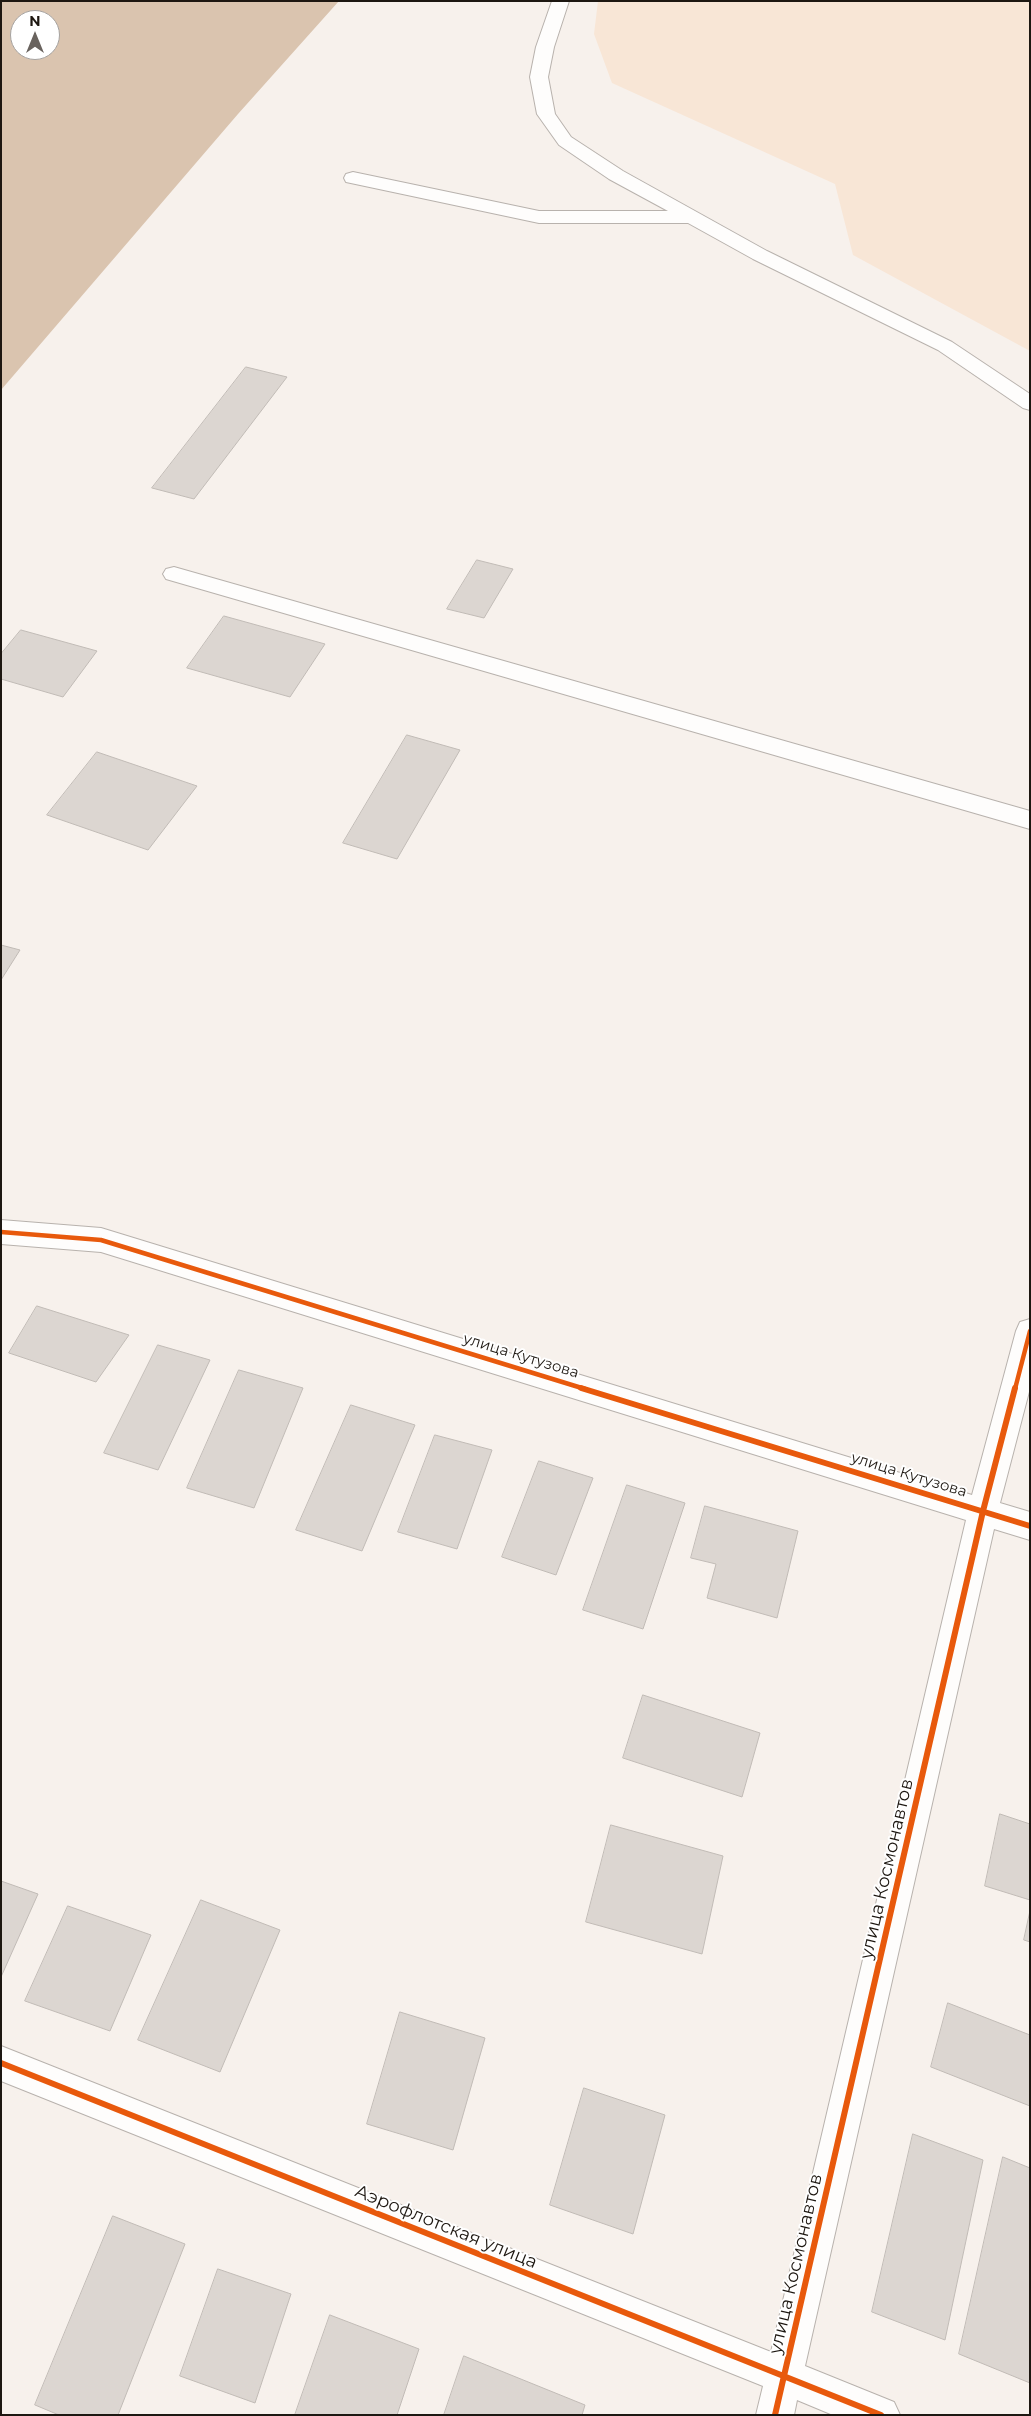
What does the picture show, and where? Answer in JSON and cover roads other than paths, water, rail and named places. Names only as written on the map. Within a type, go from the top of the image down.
[{"type":"street","points":[[561,1],[545,47],[539,77],[546,114],[565,140],[616,175],[760,255],[945,346],[1030,404]]},
{"type":"street","points":[[353,178],[539,217],[692,217]]},
{"type":"street","points":[[174,574],[1030,820]]},
{"type":"street","name":"улица Кутузова","points":[[1,1232],[101,1240],[1030,1526]]},
{"type":"street","name":"улица Космонавтов","points":[[775,2415],[983,1511],[1030,1331]]},
{"type":"street","name":"Аэрофлотская улица","points":[[1,2063],[881,2415]]}]
